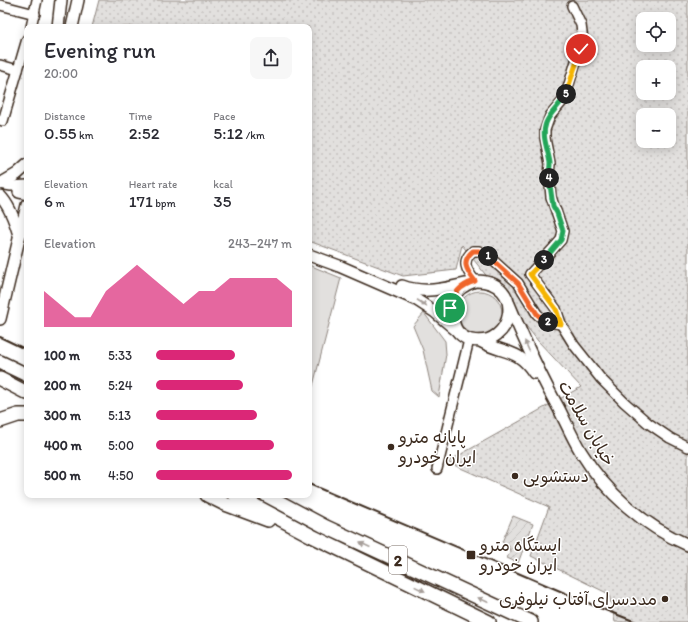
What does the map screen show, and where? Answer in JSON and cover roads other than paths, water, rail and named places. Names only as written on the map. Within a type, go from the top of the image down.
[{"type":"highway","points":[[0,362],[24,374]]},
{"type":"highway","points":[[0,379],[24,391]]},
{"type":"highway","points":[[0,421],[18,415],[24,415]]},
{"type":"highway","points":[[213,498],[225,504],[312,536]]},
{"type":"highway","name":"2","points":[[241,498],[312,536],[489,622]]},
{"type":"highway","name":"2","points":[[272,498],[326,526],[531,622]]},
{"type":"main road","points":[[58,24],[61,0]]},
{"type":"main road","points":[[73,24],[78,0]]},
{"type":"main road","points":[[0,184],[17,174],[24,168]]},
{"type":"main road","points":[[0,196],[9,209],[19,235]]},
{"type":"main road","points":[[0,319],[24,216]]},
{"type":"main road","points":[[19,235],[24,229]]},
{"type":"main road","points":[[312,250],[413,290],[441,290],[470,282],[484,281],[493,283],[500,288],[506,296],[509,304],[507,322],[502,329],[489,340],[482,342],[469,340],[436,312],[415,299],[339,266],[312,256]]},
{"type":"main road","points":[[456,330],[450,308],[458,290],[470,282]]},
{"type":"main road","name":"خیابان سلامت","points":[[509,304],[536,366],[581,452],[595,472],[607,488],[624,504],[649,523],[688,545]]},
{"type":"main road","name":"خیابان سلامت","points":[[482,342],[516,354],[530,368],[543,388],[561,424],[591,476],[602,490],[634,517],[664,538],[688,550]]},
{"type":"street","points":[[32,24],[37,0]]},
{"type":"street","points":[[0,5],[35,14]]},
{"type":"street","points":[[572,6],[581,25],[581,49],[567,91],[562,102],[550,116],[544,138],[550,164],[549,174],[551,197],[563,231],[561,240],[530,274],[556,309],[561,324],[574,345],[601,379],[648,423],[670,438],[687,446]]},
{"type":"street","points":[[1,120],[24,49]]},
{"type":"street","points":[[0,65],[18,70]]},
{"type":"street","points":[[0,184],[24,190]]},
{"type":"street","points":[[0,188],[24,190]]},
{"type":"street","points":[[470,282],[469,273],[465,263],[467,256],[473,251],[479,251],[487,255],[518,283],[537,314],[545,321],[561,324]]},
{"type":"street","points":[[437,469],[469,340]]},
{"type":"railway","points":[[0,337],[24,349]]},
{"type":"railway","points":[[312,485],[636,622]]},
{"type":"place","name":"پایانه مترو ایران خودرو","points":[[391,447]]},
{"type":"place","name":"دستشویی","points":[[515,476]]},
{"type":"place","name":"ایستگاه مترو ایران خودرو","points":[[471,555]]},
{"type":"place","name":"مددسرای آفتاب نیلوفری","points":[[665,599]]}]
